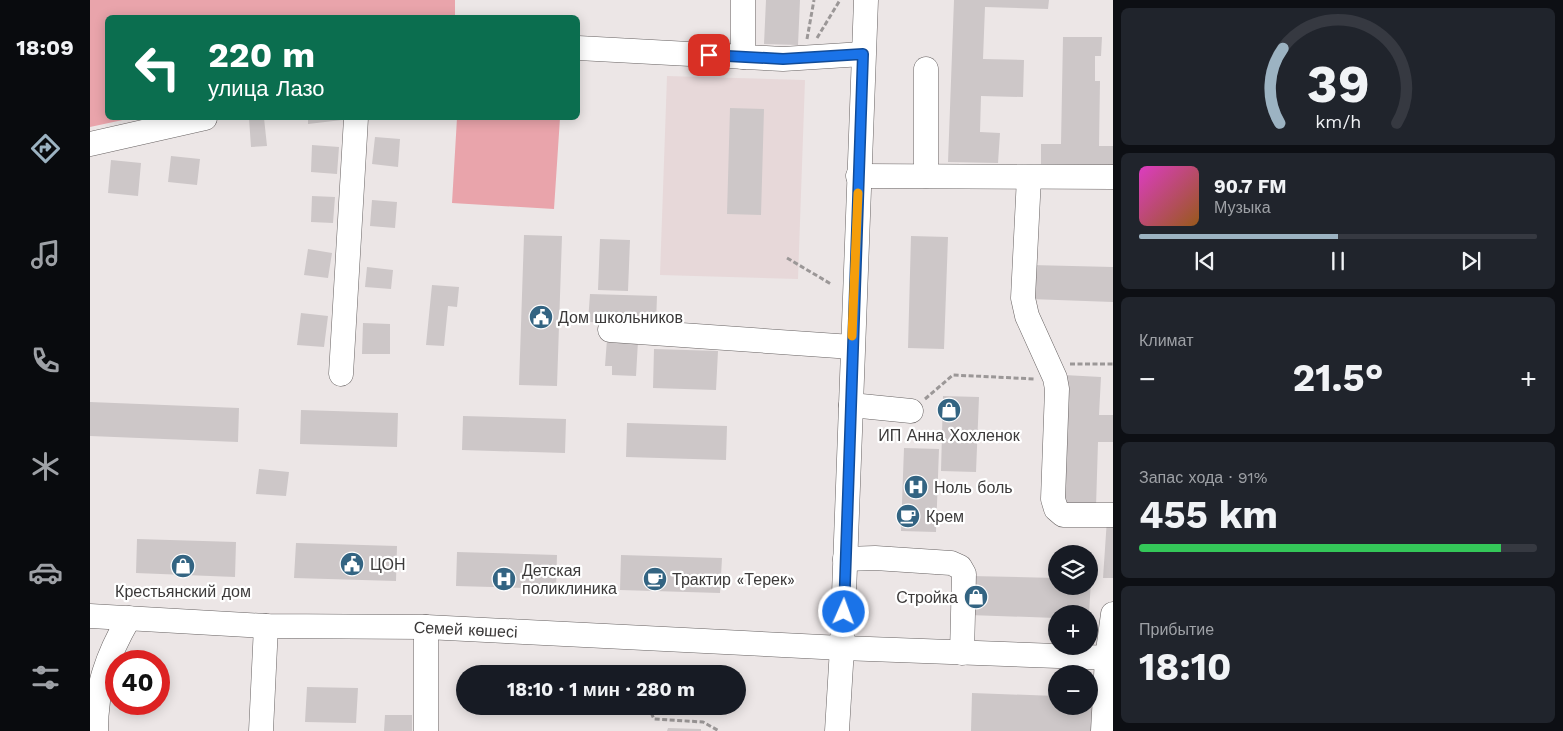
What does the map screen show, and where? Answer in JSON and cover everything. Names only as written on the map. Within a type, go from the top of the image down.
[{"type":"street","points":[[743,0],[743,57]]},
{"type":"street","points":[[837,731],[842,648],[866,0]]},
{"type":"street","points":[[580,48],[743,57],[804,58],[863,54]]},
{"type":"street","points":[[926,69],[926,176]]},
{"type":"street","points":[[90,144],[196,120]]},
{"type":"street","points":[[341,374],[356,120]]},
{"type":"street","points":[[858,176],[1113,177]]},
{"type":"street","points":[[1028,177],[1023,298],[1027,316],[1057,389],[1053,499],[1056,509],[1063,515],[1113,515]]},
{"type":"street","points":[[610,330],[852,347]]},
{"type":"street","points":[[851,405],[911,411]]},
{"type":"street","points":[[845,559],[875,558],[951,563],[960,567],[964,574],[962,653]]},
{"type":"street","points":[[1103,731],[1113,614]]},
{"type":"street","name":"Семей көшесі","points":[[90,616],[266,626],[426,627],[842,648],[1110,658]]},
{"type":"street","points":[[96,731],[96,705],[103,675],[111,650],[129,618]]},
{"type":"street","points":[[261,731],[266,626]]},
{"type":"street","points":[[426,627],[426,731]]},
{"type":"path","points":[[804,58],[814,0]]},
{"type":"path","points":[[804,58],[840,0]]},
{"type":"path","points":[[787,258],[831,284]]},
{"type":"path","points":[[911,411],[954,375],[1045,380],[1048,364],[1113,364]]},
{"type":"path","points":[[652,715],[654,719],[703,722],[719,731]]},
{"type":"shaded area","points":[[90,0],[455,0],[455,15],[105,15],[105,120],[123,120],[90,127]]},
{"type":"shaded area","points":[[667,76],[805,80],[798,279],[660,275]]},
{"type":"shaded area","points":[[457,120],[560,120],[554,209],[452,203]]},
{"type":"building","points":[[766,0],[800,0],[798,45],[764,44]]},
{"type":"building","points":[[954,0],[1049,0],[1048,9],[985,7],[983,59],[1024,60],[1023,97],[981,96],[980,132],[1000,133],[998,163],[948,162]]},
{"type":"building","points":[[1063,37],[1102,37],[1101,56],[1095,56],[1095,81],[1100,81],[1099,146],[1113,146],[1113,169],[1041,169],[1041,144],[1061,144]]},
{"type":"building","points":[[730,108],[764,109],[761,215],[727,214]]},
{"type":"building","points":[[249,120],[264,120],[267,146],[251,147]]},
{"type":"building","points":[[308,120],[342,120],[308,124]]},
{"type":"building","points":[[375,137],[400,139],[398,167],[372,164]]},
{"type":"building","points":[[312,145],[339,147],[337,174],[311,172]]},
{"type":"building","points":[[171,156],[200,159],[197,185],[168,182]]},
{"type":"building","points":[[111,160],[141,163],[138,196],[108,193]]},
{"type":"building","points":[[312,196],[335,197],[333,223],[311,222]]},
{"type":"building","points":[[372,200],[397,202],[395,228],[370,226]]},
{"type":"building","points":[[524,235],[562,236],[557,386],[519,385]]},
{"type":"building","points":[[911,236],[948,237],[944,349],[908,348]]},
{"type":"building","points":[[600,239],[630,240],[628,291],[598,290]]},
{"type":"building","points":[[308,249],[332,253],[328,278],[304,275]]},
{"type":"building","points":[[1031,265],[1113,267],[1113,302],[1030,299]]},
{"type":"building","points":[[367,267],[393,270],[391,289],[365,287]]},
{"type":"building","points":[[432,285],[459,287],[457,307],[448,306],[444,346],[426,345]]},
{"type":"building","points":[[590,294],[657,296],[656,324],[588,322]]},
{"type":"building","points":[[301,313],[328,316],[324,347],[297,345]]},
{"type":"building","points":[[363,323],[390,324],[390,354],[362,354]]},
{"type":"building","points":[[607,339],[638,341],[636,376],[612,375],[612,366],[605,366]]},
{"type":"building","points":[[654,349],[718,351],[716,390],[653,388]]},
{"type":"building","points":[[1064,375],[1101,377],[1099,415],[1113,415],[1113,442],[1098,442],[1096,507],[1060,506]]},
{"type":"building","points":[[943,396],[979,397],[976,472],[941,471]]},
{"type":"building","points":[[90,402],[239,408],[238,442],[90,436]]},
{"type":"building","points":[[301,410],[398,413],[397,447],[300,444]]},
{"type":"building","points":[[463,416],[566,419],[565,453],[462,450]]},
{"type":"building","points":[[627,423],[727,426],[726,460],[626,457]]},
{"type":"building","points":[[904,448],[939,449],[936,532],[901,531]]},
{"type":"building","points":[[259,469],[289,472],[286,496],[256,494]]},
{"type":"building","points":[[1107,519],[1113,520],[1113,578],[1103,578]]},
{"type":"building","points":[[137,539],[236,542],[235,577],[136,573]]},
{"type":"building","points":[[296,543],[397,546],[396,581],[294,578]]},
{"type":"building","points":[[457,552],[557,555],[556,589],[456,586]]},
{"type":"building","points":[[621,555],[722,558],[720,593],[620,590]]},
{"type":"building","points":[[970,576],[1048,578],[1048,595],[1090,595],[1090,605],[1048,605],[1048,618],[969,615]]},
{"type":"building","points":[[307,687],[358,688],[356,723],[305,722]]},
{"type":"building","points":[[972,693],[1048,696],[1048,715],[1092,715],[1092,731],[971,731]]},
{"type":"building","points":[[385,715],[412,715],[412,731],[384,731]]},
{"type":"building","points":[[668,728],[701,729],[701,731],[667,731]]},
{"type":"slow traffic","points":[[852,336],[858,193]]},
{"type":"place","name":"Дом школьников","points":[[541,317]]},
{"type":"place","name":"ИП Анна Хохленок","points":[[949,410]]},
{"type":"place","name":"Ноль боль","points":[[916,487]]},
{"type":"place","name":"Крем","points":[[908,516]]},
{"type":"place","name":"ЦОН","points":[[352,564]]},
{"type":"place","name":"Крестьянский дом","points":[[183,566]]},
{"type":"place","name":"Детская поликлиника","points":[[504,579]]},
{"type":"place","name":"Трактир «Терек»","points":[[655,579]]},
{"type":"place","name":"Стройка","points":[[976,597]]},
{"type":"route","points":[[709,55],[783,59],[863,54],[844,612]]}]
